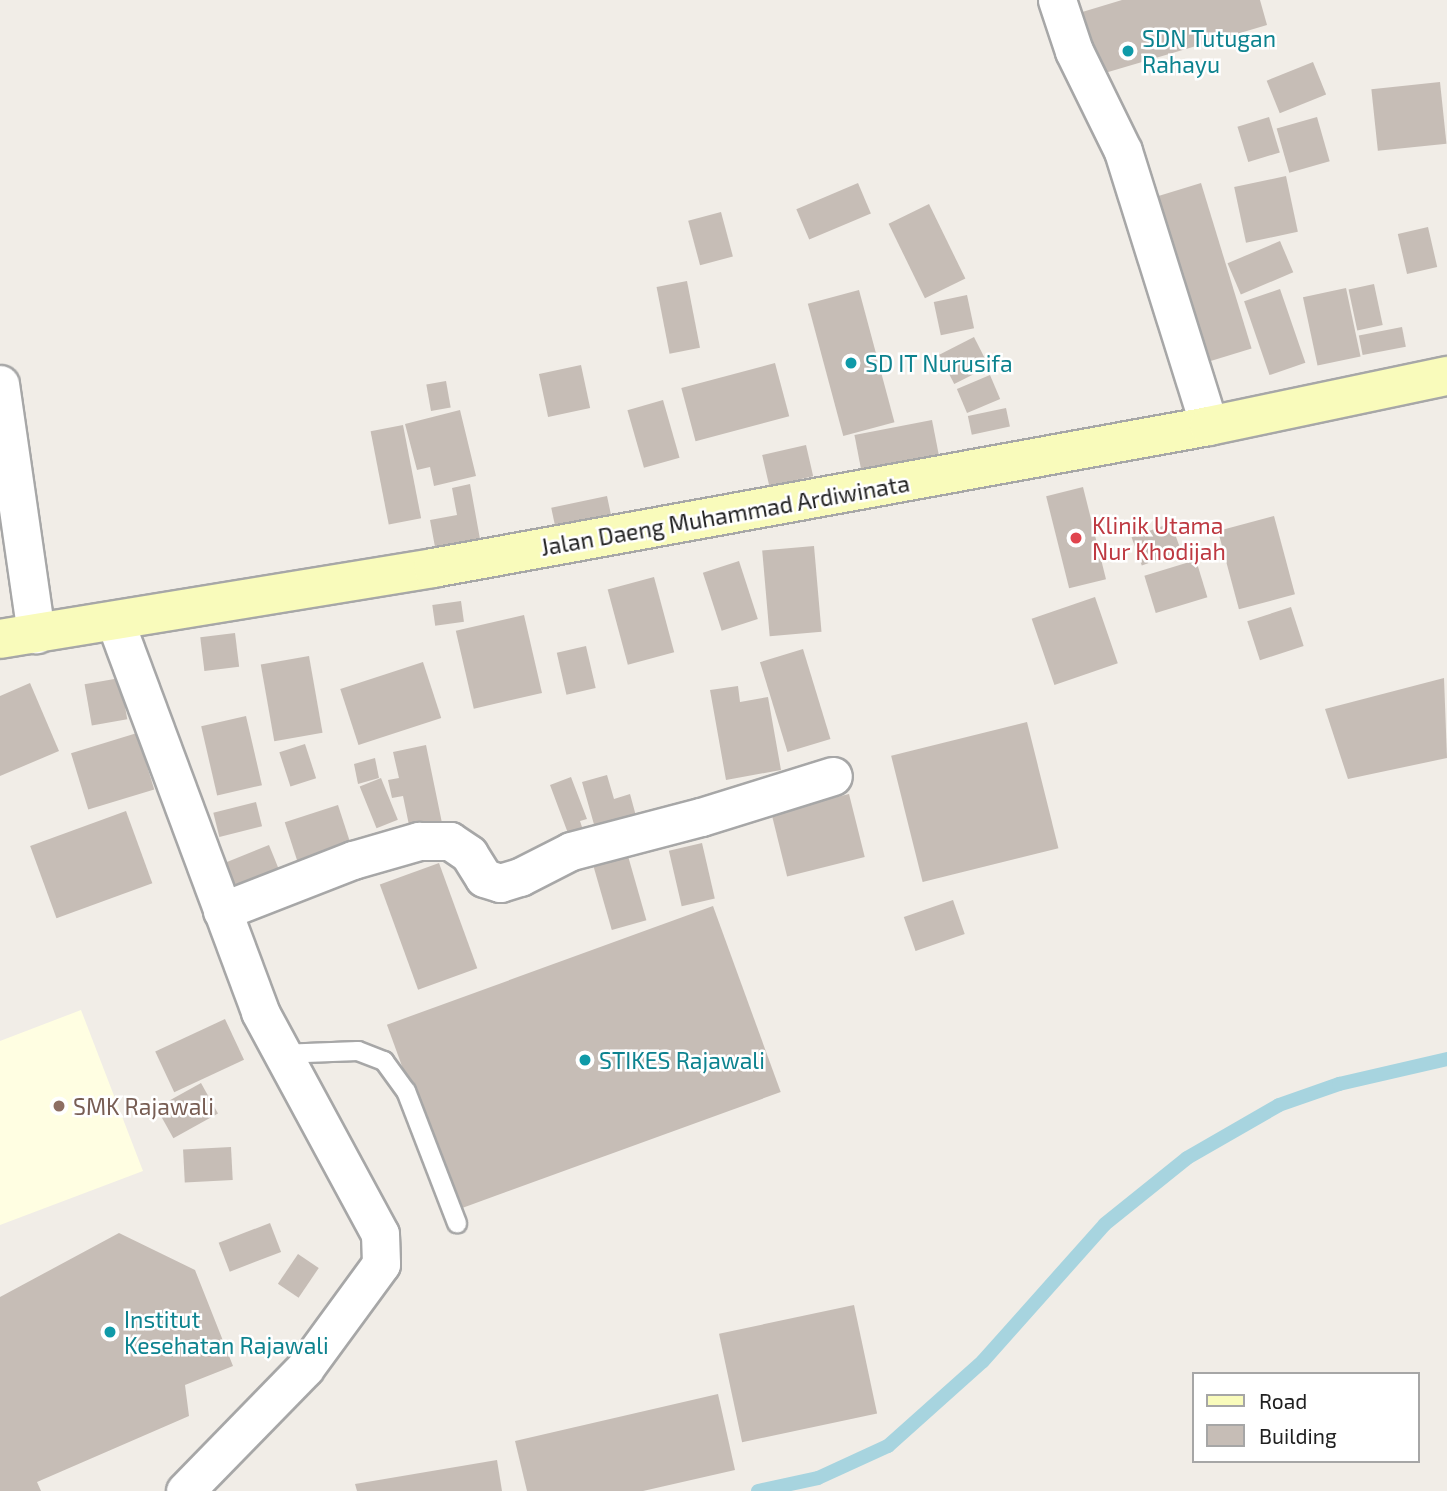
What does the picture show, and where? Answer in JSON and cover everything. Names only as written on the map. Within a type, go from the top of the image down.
[{"type":"main road","name":"Jalan Daeng Muhammad Ardiwinata","points":[[18,637],[116,624],[1209,426],[1447,376]]},
{"type":"street","points":[[1057,0],[1074,51],[1123,151],[1209,426]]},
{"type":"street","points":[[0,384],[18,637]]},
{"type":"street","points":[[116,624],[260,1012],[380,1234],[381,1264],[305,1368],[186,1491]]},
{"type":"street","points":[[222,911],[353,860],[419,841],[450,841],[469,854],[484,878],[500,883],[520,877],[571,851],[701,817],[832,776]]},
{"type":"lane","points":[[281,1054],[358,1051],[384,1062],[406,1091],[457,1223]]},
{"type":"shaded area","name":"SMK Rajawali","points":[[81,1010],[143,1171],[0,1225],[0,1041]]},
{"type":"building","name":"SDN Tutugan Rahayu","points":[[1122,0],[1260,0],[1267,25],[1088,78],[1069,16]]},
{"type":"building","points":[[1313,62],[1326,94],[1280,113],[1267,81]]},
{"type":"building","points":[[1440,82],[1446,144],[1378,151],[1371,89]]},
{"type":"building","points":[[1269,117],[1280,152],[1248,162],[1237,127]]},
{"type":"building","points":[[1317,117],[1330,161],[1289,173],[1277,129]]},
{"type":"building","points":[[1286,176],[1298,232],[1246,243],[1234,187]]},
{"type":"building","points":[[858,183],[871,213],[809,240],[796,209]]},
{"type":"building","points":[[1201,183],[1252,348],[1201,364],[1150,198]]},
{"type":"building","points":[[929,204],[965,279],[925,298],[889,224]]},
{"type":"building","points":[[721,212],[733,256],[700,265],[688,221]]},
{"type":"building","points":[[1428,227],[1437,267],[1407,274],[1398,234]]},
{"type":"building","points":[[1280,241],[1293,272],[1241,295],[1228,263]]},
{"type":"building","points":[[687,281],[700,348],[670,354],[657,287]]},
{"type":"building","points":[[1374,284],[1383,325],[1357,330],[1349,289]]},
{"type":"building","points":[[1346,288],[1361,356],[1318,366],[1303,297]]},
{"type":"building","points":[[1280,289],[1305,363],[1269,375],[1244,301]]},
{"type":"building","name":"SD IT Nurusifa","points":[[859,290],[894,422],[843,436],[808,304]]},
{"type":"building","points":[[967,295],[974,328],[941,335],[934,302]]},
{"type":"building","points":[[1402,327],[1406,347],[1363,355],[1359,335]]},
{"type":"building","points":[[974,337],[989,366],[954,384],[939,355]]},
{"type":"building","points":[[775,363],[789,416],[696,441],[681,388]]},
{"type":"building","points":[[581,365],[590,408],[548,417],[539,374]]},
{"type":"building","points":[[990,375],[1000,399],[967,413],[957,389]]},
{"type":"building","points":[[446,381],[451,408],[431,411],[426,384]]},
{"type":"building","points":[[663,400],[680,458],[644,468],[627,410]]},
{"type":"building","points":[[1006,408],[1010,427],[972,435],[968,416]]},
{"type":"building","points":[[460,410],[476,476],[434,486],[430,467],[417,470],[405,424]]},
{"type":"building","points":[[932,420],[939,456],[862,471],[854,435]]},
{"type":"building","points":[[403,425],[421,518],[389,525],[371,431]]},
{"type":"building","points":[[806,445],[813,476],[769,486],[762,455]]},
{"type":"building","points":[[470,484],[480,539],[435,547],[430,520],[457,515],[452,488]]},
{"type":"building","name":"Klinik Utama Nur Khodijah","points":[[1083,487],[1106,579],[1069,588],[1046,496]]},
{"type":"building","points":[[607,496],[613,524],[557,536],[551,508]]},
{"type":"building","points":[[1274,516],[1295,594],[1239,609],[1218,531]]},
{"type":"building","points":[[1171,523],[1181,551],[1142,566],[1132,537]]},
{"type":"building","points":[[814,546],[821,632],[770,636],[762,551]]},
{"type":"building","points":[[1196,560],[1207,597],[1156,613],[1144,576]]},
{"type":"building","points":[[739,561],[758,619],[722,631],[703,573]]},
{"type":"building","points":[[654,577],[674,652],[628,665],[608,589]]},
{"type":"building","points":[[1095,597],[1118,663],[1054,685],[1032,619]]},
{"type":"building","points":[[461,601],[464,622],[435,626],[432,605]]},
{"type":"building","points":[[1291,607],[1304,646],[1260,660],[1247,621]]},
{"type":"building","points":[[524,615],[542,693],[474,709],[456,631]]},
{"type":"building","points":[[235,633],[239,667],[204,671],[200,637]]},
{"type":"building","points":[[586,646],[596,688],[566,695],[557,653]]},
{"type":"building","points":[[803,649],[830,739],[787,752],[760,662]]},
{"type":"building","points":[[309,656],[323,733],[274,741],[261,665]]},
{"type":"building","points":[[423,662],[441,718],[358,745],[340,689]]},
{"type":"building","points":[[120,678],[127,719],[92,726],[85,684]]},
{"type":"building","points":[[1444,678],[1447,758],[1348,779],[1325,709]]},
{"type":"building","points":[[30,683],[59,751],[0,776],[0,696]]},
{"type":"building","points":[[738,686],[740,702],[768,697],[781,770],[726,780],[710,690]]},
{"type":"building","points":[[246,716],[262,785],[217,796],[201,726]]},
{"type":"building","points":[[1027,722],[1058,848],[923,882],[891,756]]},
{"type":"building","points":[[137,733],[154,789],[88,810],[71,753]]},
{"type":"building","points":[[305,744],[316,778],[290,787],[279,752]]},
{"type":"building","points":[[426,745],[442,823],[410,830],[403,796],[392,798],[388,780],[399,778],[393,752]]},
{"type":"building","points":[[375,758],[379,778],[358,784],[354,764]]},
{"type":"building","points":[[607,775],[614,799],[630,794],[636,816],[595,828],[582,782]]},
{"type":"building","points":[[571,777],[587,819],[580,821],[583,830],[569,836],[550,785]]},
{"type":"building","points":[[381,778],[398,820],[377,828],[360,787]]},
{"type":"building","points":[[849,794],[865,857],[787,876],[771,813]]},
{"type":"building","points":[[256,802],[262,826],[219,837],[213,813]]},
{"type":"building","points":[[338,805],[351,846],[298,863],[285,822]]},
{"type":"building","points":[[126,811],[152,883],[56,918],[30,846]]},
{"type":"building","points":[[702,843],[715,899],[682,906],[669,851]]},
{"type":"building","points":[[269,845],[279,870],[231,890],[221,864]]},
{"type":"building","points":[[626,849],[646,920],[612,930],[591,859]]},
{"type":"building","points":[[439,863],[477,968],[418,990],[380,885]]},
{"type":"building","points":[[953,900],[965,934],[916,951],[904,917]]},
{"type":"building","name":"STIKES Rajawali","points":[[713,906],[781,1092],[455,1211],[387,1025]]},
{"type":"building","points":[[225,1019],[244,1060],[174,1092],[155,1052]]},
{"type":"building","points":[[201,1083],[218,1114],[173,1138],[156,1108]]},
{"type":"building","points":[[231,1147],[233,1180],[185,1182],[183,1150]]},
{"type":"building","points":[[270,1223],[281,1252],[230,1272],[219,1243]]},
{"type":"building","name":"Institut Kesehatan Rajawali","points":[[119,1233],[195,1270],[233,1366],[185,1385],[189,1416],[37,1482],[41,1491],[0,1491],[0,1297]]},
{"type":"building","points":[[298,1254],[319,1268],[299,1298],[278,1284]]},
{"type":"building","points":[[854,1305],[877,1414],[742,1442],[719,1334]]},
{"type":"building","points":[[718,1394],[735,1470],[643,1491],[527,1491],[515,1441]]},
{"type":"building","points":[[497,1460],[502,1491],[357,1491],[355,1484]]},
{"type":"waterway","points":[[758,1491],[818,1478],[888,1446],[983,1361],[1105,1224],[1187,1158],[1279,1105],[1339,1084],[1447,1059]]},
{"type":"place","name":"SDN Tutugan Rahayu","points":[[1128,51]]},
{"type":"place","name":"SD IT Nurusifa","points":[[851,363]]},
{"type":"place","name":"Klinik Utama Nur Khodijah","points":[[1076,538]]},
{"type":"place","name":"STIKES Rajawali","points":[[585,1060]]},
{"type":"place","name":"SMK Rajawali","points":[[59,1106]]},
{"type":"place","name":"Institut Kesehatan Rajawali","points":[[110,1332]]}]
